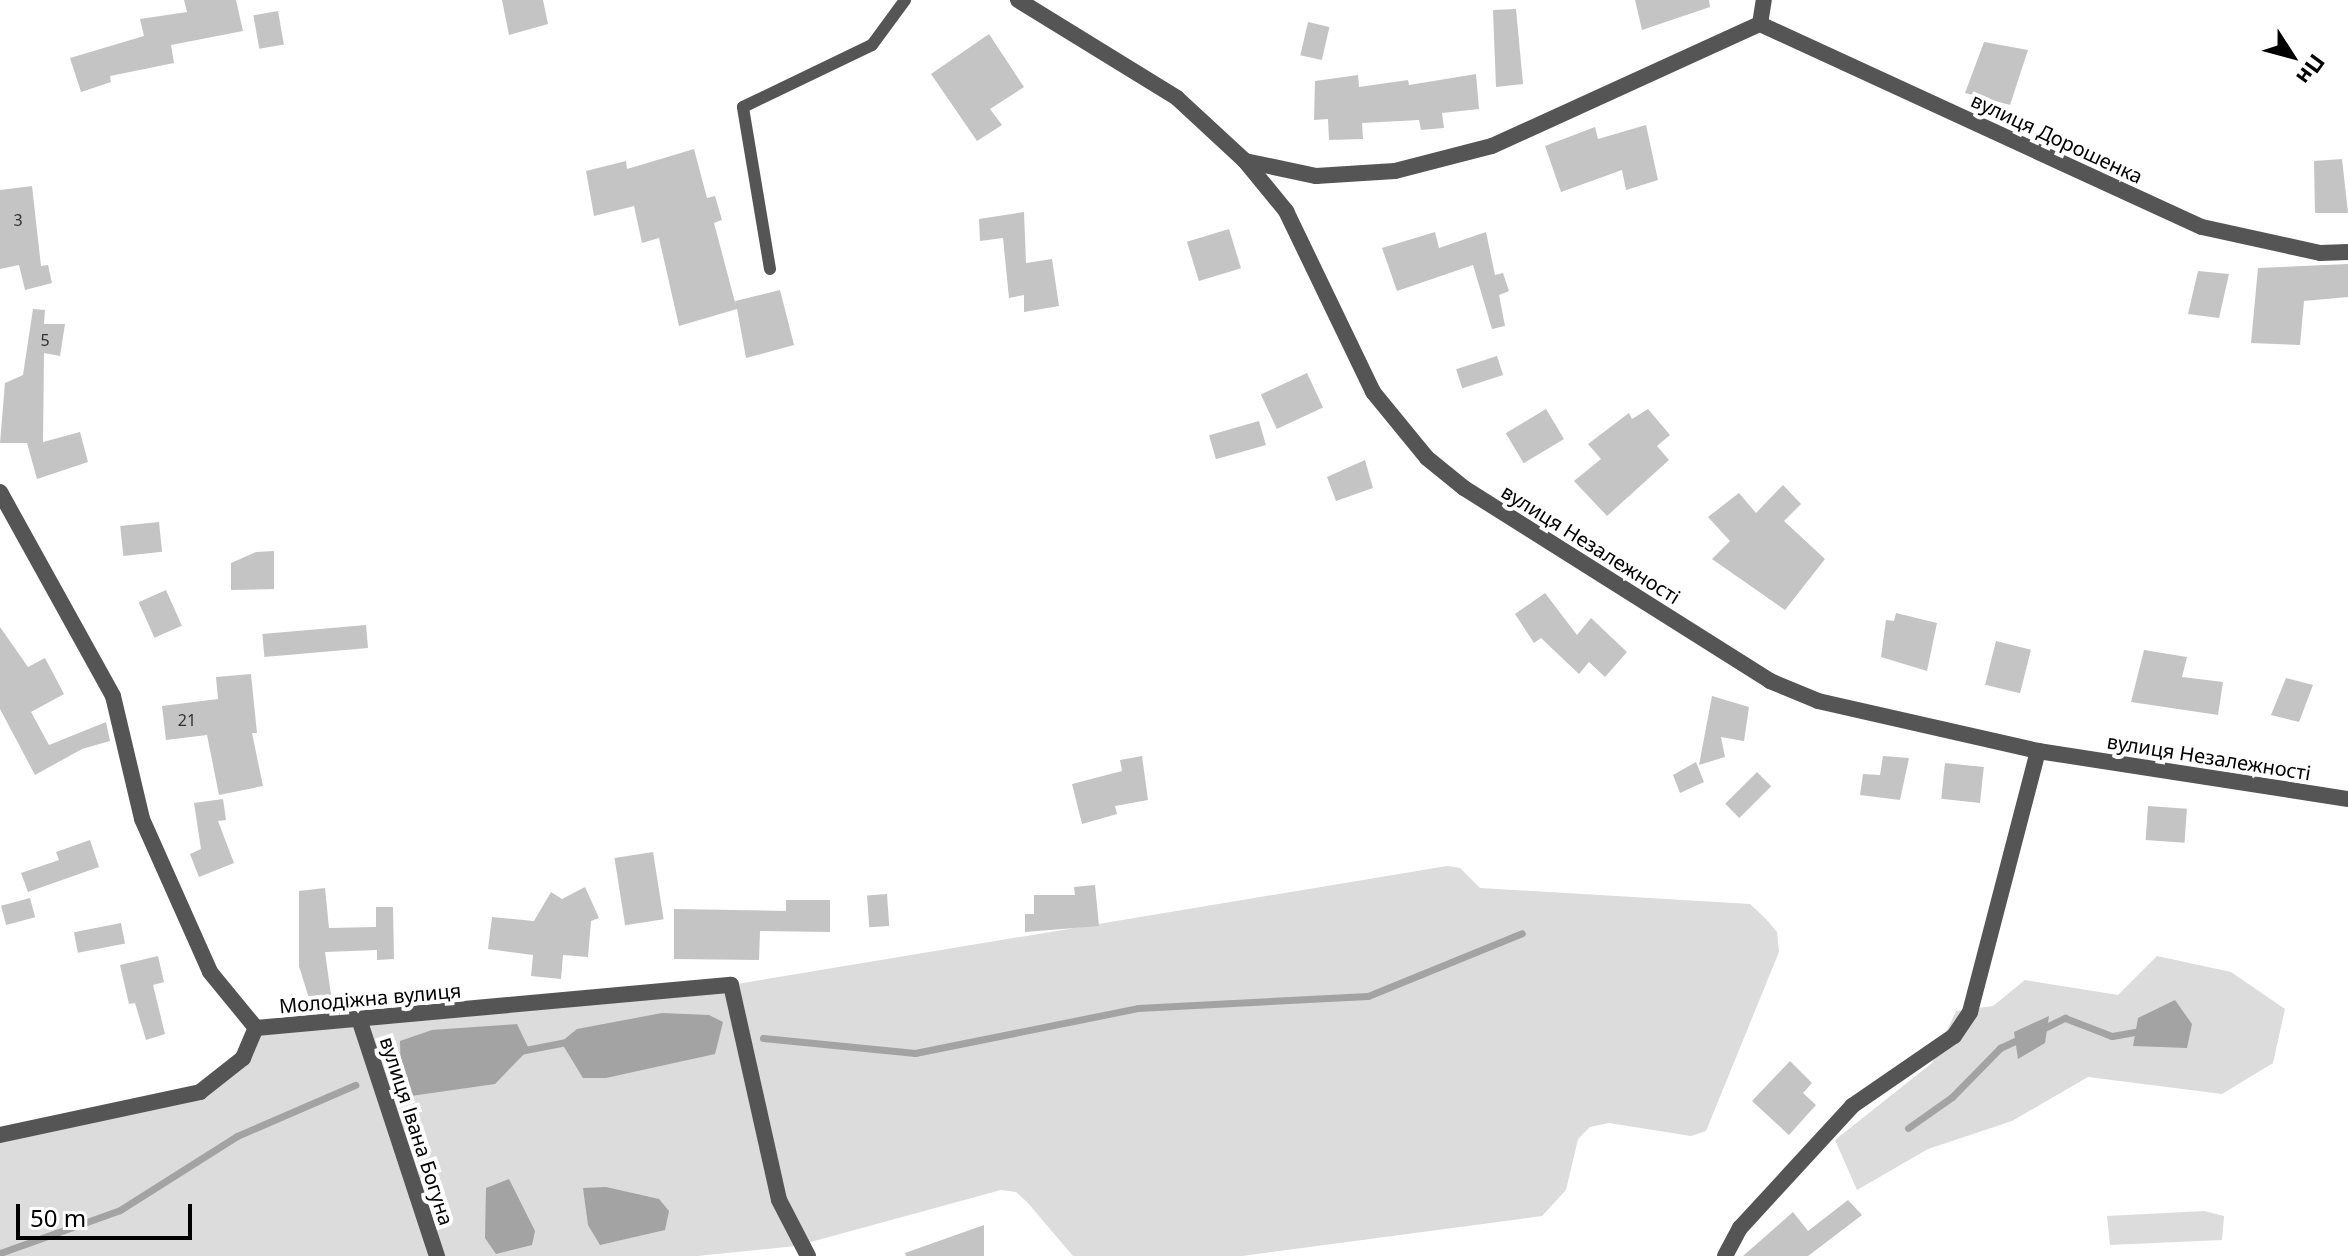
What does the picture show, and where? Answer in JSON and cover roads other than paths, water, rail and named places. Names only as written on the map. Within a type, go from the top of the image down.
[{"type":"street","name":"вулиця Незалежності","points":[[1018,0],[1177,98],[1245,161],[1286,211],[1373,392],[1427,458],[1464,488],[1770,681],[1818,701],[2038,751],[2348,799]]},
{"type":"street","points":[[1245,161],[1316,176],[1395,171],[1492,146],[1760,24],[1764,0]]},
{"type":"street","name":"вулиця Дорошенка","points":[[1760,24],[2202,227],[2320,253],[2348,252]]},
{"type":"street","points":[[0,492],[113,696],[142,819],[210,972],[256,1028]]},
{"type":"street","points":[[1725,1256],[1740,1228],[1852,1106],[1954,1036],[1970,1012],[2038,751]]},
{"type":"street","name":"Молодіжна вулиця","points":[[0,1135],[200,1092],[243,1058],[256,1028],[731,985],[779,1200],[808,1256]]},
{"type":"street","name":"вулиця Івана Богуна","points":[[359,1019],[437,1256]]},
{"type":"lane","points":[[770,269],[743,107],[872,45],[905,0]]},
{"type":"waterway","points":[[763,1038],[915,1053],[1138,1008],[1368,996],[1522,933]]},
{"type":"waterway","points":[[2040,1030],[2065,1018],[2112,1036],[2141,1031]]},
{"type":"waterway","points":[[1908,1128],[1952,1097],[2000,1048],[2021,1038]]},
{"type":"waterway","points":[[520,1051],[566,1042]]},
{"type":"waterway","points":[[0,1253],[120,1210],[237,1136],[355,1085]]}]
